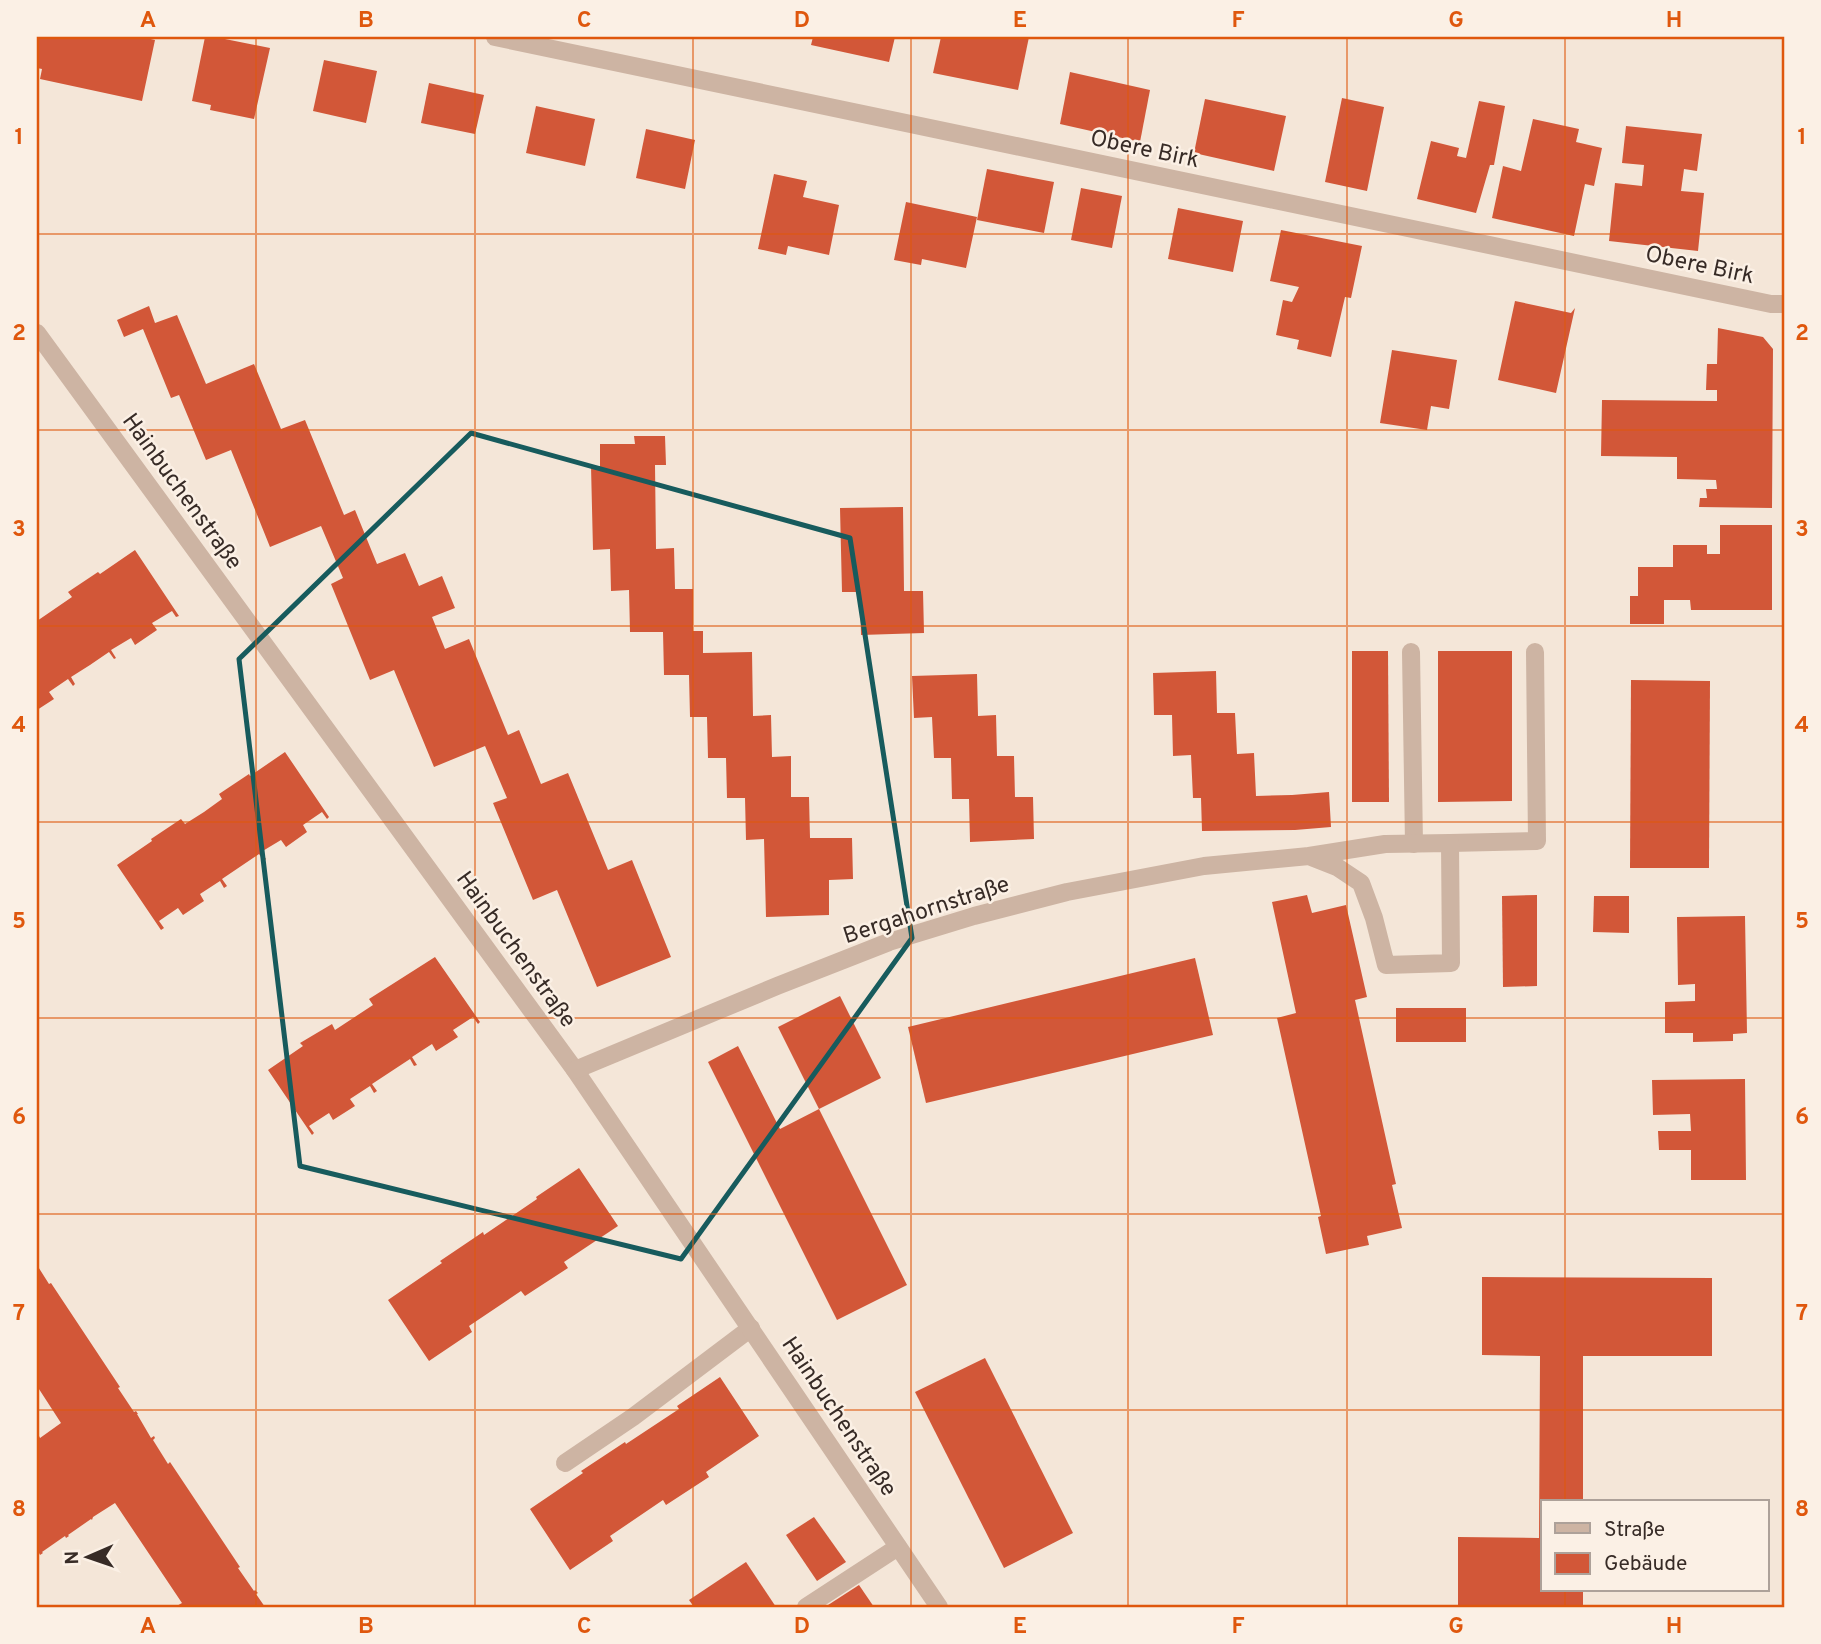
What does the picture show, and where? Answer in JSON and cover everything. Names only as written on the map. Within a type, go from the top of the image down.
[{"type":"street","name":"Obere Birk","points":[[495,37],[1771,304],[1784,304]]},
{"type":"street","name":"Hainbuchenstraße","points":[[37,333],[575,1070],[939,1607]]},
{"type":"street","points":[[1411,652],[1414,844]]},
{"type":"street","points":[[1450,843],[1537,841],[1535,652]]},
{"type":"street","name":"Bergahornstraße","points":[[575,1070],[889,942],[1067,892],[1204,866],[1309,856],[1385,844],[1450,843],[1451,963],[1386,965],[1374,918],[1361,883],[1337,867],[1309,856]]},
{"type":"street","points":[[565,1463],[633,1417],[751,1328]]},
{"type":"street","points":[[806,1607],[898,1547]]},
{"type":"highlighted area","points":[[471,433],[850,538],[912,938],[681,1259],[300,1166],[239,659]]},
{"type":"building","points":[[37,37],[142,37],[155,40],[142,101],[40,79],[42,69],[37,68]]},
{"type":"building","points":[[205,37],[270,48],[254,119],[210,110],[211,105],[192,101]]},
{"type":"building","points":[[813,37],[895,37],[889,62],[811,45]]},
{"type":"building","points":[[941,37],[1029,37],[1018,90],[933,73]]},
{"type":"building","points":[[324,60],[377,71],[366,123],[313,111]]},
{"type":"building","points":[[1070,72],[1150,90],[1140,142],[1060,124]]},
{"type":"building","points":[[429,83],[484,95],[475,134],[421,123]]},
{"type":"building","points":[[1342,98],[1384,107],[1367,191],[1325,182]]},
{"type":"building","points":[[1205,99],[1286,116],[1274,171],[1194,153]]},
{"type":"building","points":[[1479,101],[1505,106],[1494,165],[1490,165],[1476,213],[1417,199],[1431,141],[1459,148],[1457,156],[1466,158]]},
{"type":"building","points":[[536,106],[595,119],[585,166],[526,153]]},
{"type":"building","points":[[1533,119],[1579,129],[1576,142],[1602,148],[1594,186],[1585,184],[1574,236],[1492,218],[1503,166],[1521,171]]},
{"type":"building","points":[[1626,126],[1702,134],[1697,171],[1684,169],[1681,191],[1704,193],[1698,251],[1609,241],[1615,183],[1642,186],[1644,165],[1622,163]]},
{"type":"building","points":[[646,129],[695,140],[685,189],[636,178]]},
{"type":"building","points":[[987,169],[1054,182],[1044,233],[977,220]]},
{"type":"building","points":[[774,174],[807,181],[803,197],[839,205],[829,255],[788,246],[786,255],[758,249]]},
{"type":"building","points":[[1081,188],[1122,196],[1112,248],[1071,240]]},
{"type":"building","points":[[906,202],[977,217],[966,268],[922,259],[921,265],[894,260]]},
{"type":"building","points":[[1178,208],[1243,221],[1233,272],[1168,259]]},
{"type":"building","points":[[1281,230],[1362,246],[1351,298],[1345,297],[1331,357],[1297,349],[1299,340],[1276,335],[1283,300],[1292,302],[1299,287],[1270,281]]},
{"type":"building","points":[[1515,301],[1571,313],[1575,308],[1556,393],[1498,380]]},
{"type":"building","points":[[149,306],[155,323],[177,315],[206,384],[254,364],[281,429],[305,420],[344,515],[355,510],[377,564],[405,553],[419,586],[442,576],[455,608],[432,617],[445,649],[469,639],[508,735],[519,730],[541,784],[568,773],[608,870],[632,860],[671,957],[597,987],[557,890],[533,900],[493,803],[507,798],[485,746],[434,767],[394,670],[370,680],[331,584],[343,578],[321,526],[270,547],[231,450],[206,460],[179,395],[171,398],[143,329],[124,337],[117,320]]},
{"type":"building","points":[[1718,328],[1763,337],[1773,349],[1772,508],[1699,507],[1700,498],[1707,498],[1706,489],[1717,489],[1716,480],[1677,479],[1677,457],[1601,456],[1602,400],[1717,401],[1717,390],[1706,390],[1707,364],[1717,364]]},
{"type":"building","points":[[1392,350],[1457,360],[1449,409],[1431,406],[1427,430],[1380,423]]},
{"type":"building","points":[[634,436],[665,436],[666,465],[655,465],[656,549],[674,548],[675,589],[693,589],[693,631],[703,631],[703,653],[752,652],[753,716],[771,715],[772,757],[791,756],[791,797],[809,797],[810,838],[852,838],[853,879],[829,880],[829,915],[766,917],[764,839],[746,840],[745,798],[727,798],[726,758],[708,758],[707,717],[690,717],[689,675],[664,675],[663,632],[630,632],[629,590],[611,591],[610,549],[593,550],[591,466],[600,466],[600,444],[635,444]]},
{"type":"building","points":[[903,507],[904,591],[923,591],[924,633],[861,635],[860,592],[842,592],[840,508]]},
{"type":"building","points":[[1720,525],[1772,525],[1772,610],[1691,610],[1690,600],[1664,600],[1664,624],[1630,624],[1630,596],[1638,596],[1638,567],[1673,567],[1673,545],[1707,545],[1707,554],[1720,554]]},
{"type":"building","points":[[135,550],[179,616],[176,617],[172,611],[152,623],[157,630],[135,645],[131,638],[111,650],[116,658],[109,652],[71,677],[75,684],[73,686],[68,679],[49,692],[54,699],[37,710],[37,621],[72,597],[68,592]]},
{"type":"building","points":[[1352,651],[1388,651],[1389,802],[1352,802]]},
{"type":"building","points":[[1438,651],[1512,651],[1512,801],[1438,802]]},
{"type":"building","points":[[1216,671],[1217,713],[1235,713],[1237,754],[1254,753],[1256,796],[1329,792],[1331,827],[1202,831],[1201,798],[1193,798],[1191,755],[1173,756],[1172,715],[1154,715],[1153,673]]},
{"type":"building","points":[[977,674],[978,716],[996,715],[997,756],[1014,756],[1015,797],[1033,797],[1034,839],[970,842],[969,799],[952,799],[951,758],[934,758],[932,717],[914,718],[912,676]]},
{"type":"building","points":[[1631,680],[1710,681],[1709,868],[1630,868]]},
{"type":"building","points":[[285,752],[329,817],[327,819],[322,812],[303,825],[307,832],[286,847],[281,840],[261,852],[266,859],[264,861],[259,854],[222,879],[227,886],[224,888],[220,881],[200,894],[204,901],[183,915],[178,908],[159,921],[164,928],[161,930],[117,865],[181,819],[185,824],[204,812],[222,799],[219,794]]},
{"type":"building","points":[[1307,895],[1312,913],[1346,905],[1367,997],[1355,1000],[1396,1184],[1392,1185],[1402,1228],[1367,1236],[1369,1245],[1326,1254],[1318,1217],[1321,1216],[1277,1018],[1296,1013],[1272,902]]},
{"type":"building","points":[[1537,895],[1537,986],[1503,987],[1502,896]]},
{"type":"building","points":[[1594,896],[1629,896],[1629,933],[1593,932]]},
{"type":"building","points":[[1745,916],[1747,1033],[1733,1034],[1733,1041],[1693,1042],[1693,1033],[1665,1033],[1665,1002],[1695,1001],[1695,984],[1678,985],[1677,917]]},
{"type":"building","points":[[435,957],[480,1022],[478,1024],[473,1017],[453,1030],[458,1037],[436,1051],[432,1044],[412,1057],[417,1065],[414,1066],[410,1059],[372,1084],[377,1091],[374,1093],[370,1086],[350,1099],[355,1106],[333,1120],[329,1113],[309,1126],[314,1133],[312,1135],[268,1070],[303,1046],[300,1043],[332,1024],[335,1030],[373,1005],[369,999]]},
{"type":"building","points":[[1195,958],[1213,1035],[926,1103],[908,1027]]},
{"type":"building","points":[[840,996],[881,1078],[819,1109],[778,1027]]},
{"type":"building","points":[[1396,1008],[1466,1008],[1466,1042],[1396,1042]]},
{"type":"building","points":[[738,1046],[780,1129],[819,1109],[907,1285],[837,1320],[708,1062]]},
{"type":"building","points":[[1745,1079],[1746,1180],[1691,1180],[1691,1150],[1659,1150],[1658,1131],[1691,1131],[1690,1114],[1653,1115],[1652,1080]]},
{"type":"building","points":[[579,1168],[618,1226],[564,1262],[568,1268],[525,1296],[521,1291],[469,1326],[472,1332],[429,1361],[388,1300],[442,1263],[440,1261],[483,1232],[484,1235]]},
{"type":"building","points":[[37,1265],[134,1412],[138,1414],[151,1438],[154,1436],[153,1440],[168,1464],[170,1462],[265,1607],[175,1607],[182,1603],[115,1503],[37,1555],[37,1437],[40,1438],[61,1423],[37,1386]]},
{"type":"building","points":[[1482,1277],[1712,1278],[1712,1356],[1583,1356],[1583,1500],[1541,1500],[1541,1592],[1583,1592],[1583,1607],[1458,1607],[1458,1537],[1539,1538],[1540,1356],[1482,1355]]},
{"type":"building","points":[[985,1358],[1073,1533],[1004,1568],[915,1392]]},
{"type":"building","points":[[720,1377],[759,1436],[706,1472],[709,1477],[666,1505],[663,1500],[610,1536],[613,1541],[570,1570],[530,1509],[583,1473],[581,1471],[679,1409],[677,1406]]},
{"type":"building","points":[[814,1517],[846,1562],[817,1581],[786,1535]]},
{"type":"building","points":[[746,1562],[776,1607],[694,1607],[689,1600]]},
{"type":"building","points":[[859,1585],[874,1607],[825,1607]]}]
